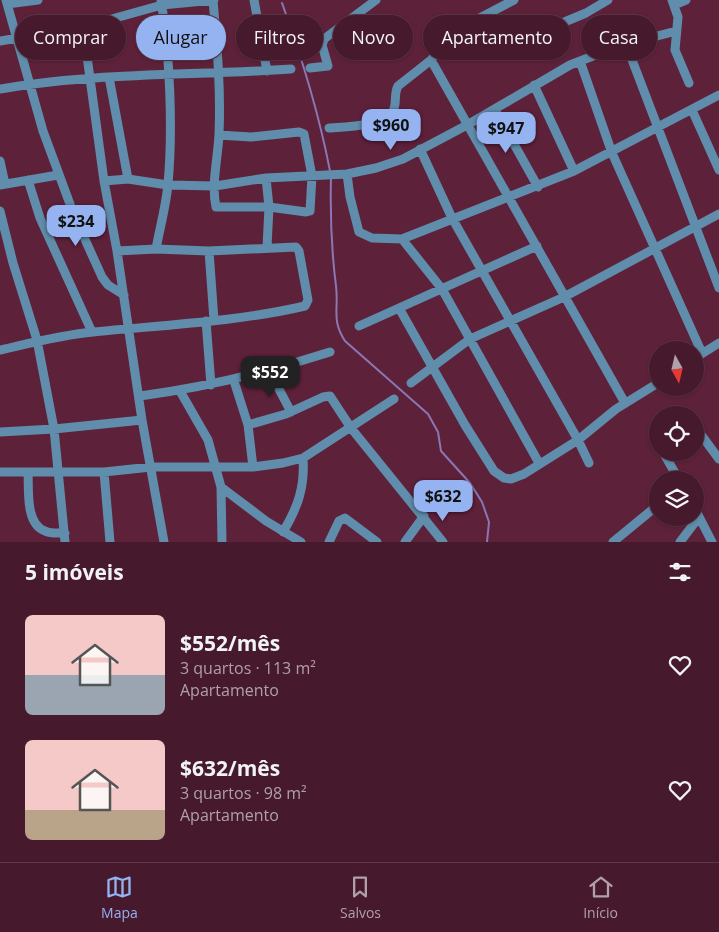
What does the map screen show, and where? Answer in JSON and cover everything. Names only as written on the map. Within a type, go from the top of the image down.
[{"type":"street","points":[[15,31],[6,2],[38,0]]},
{"type":"street","points":[[121,15],[162,2],[213,0],[220,74],[219,135],[215,186],[217,208],[268,207],[306,212],[310,210],[312,176],[305,136],[302,132],[250,137],[219,135]]},
{"type":"street","points":[[254,0],[267,71]]},
{"type":"street","points":[[310,68],[328,66],[322,46],[324,39],[376,0]]},
{"type":"street","points":[[482,15],[499,3],[514,0]]},
{"type":"street","points":[[571,19],[608,0]]},
{"type":"street","points":[[686,0],[673,2],[678,17],[676,56],[689,83]]},
{"type":"street","points":[[156,249],[168,185],[168,73],[162,2]]},
{"type":"street","points":[[657,36],[676,31]]},
{"type":"street","points":[[0,41],[15,38]]},
{"type":"street","points":[[22,60],[28,84],[58,175],[102,277],[108,285],[124,295]]},
{"type":"street","points":[[88,60],[104,181],[124,295],[142,420],[164,542]]},
{"type":"street","points":[[328,128],[371,123],[389,116],[394,108],[395,90],[398,86],[432,60],[625,403]]},
{"type":"street","points":[[632,60],[719,288]]},
{"type":"street","points":[[104,181],[128,180],[168,185],[215,186],[266,178],[347,174],[386,165],[469,124],[534,85],[580,61],[612,153],[693,341]]},
{"type":"street","points":[[0,89],[28,84],[109,77],[168,73],[220,74],[291,69]]},
{"type":"street","points":[[109,77],[128,180]]},
{"type":"street","points":[[534,85],[574,172]]},
{"type":"street","points":[[347,174],[350,197],[359,232],[372,238],[402,239],[574,172],[719,95]]},
{"type":"street","points":[[495,110],[538,187]]},
{"type":"street","points":[[692,110],[719,170]]},
{"type":"street","points":[[420,149],[452,218],[512,321],[578,440],[588,463]]},
{"type":"street","points":[[0,160],[3,185],[58,175]]},
{"type":"street","points":[[266,178],[268,207],[267,247]]},
{"type":"street","points":[[28,180],[40,218],[92,332]]},
{"type":"street","points":[[0,211],[13,263],[37,340],[54,429],[65,538],[46,532],[34,522],[31,514],[28,472]]},
{"type":"street","points":[[411,383],[470,339],[564,297],[654,247],[719,214]]},
{"type":"street","points":[[402,239],[442,289],[540,462]]},
{"type":"street","points":[[359,326],[482,269],[537,246]]},
{"type":"street","points":[[0,350],[37,340],[92,332],[265,315],[307,304],[308,296],[298,248],[267,247],[209,251],[156,249],[117,251]]},
{"type":"street","points":[[209,251],[211,385]]},
{"type":"street","points":[[399,308],[465,425],[499,475],[510,479],[517,477],[578,440],[597,422],[649,388]]},
{"type":"street","points":[[704,352],[719,342]]},
{"type":"street","points":[[140,396],[234,381],[270,372],[330,352]]},
{"type":"street","points":[[270,372],[292,412]]},
{"type":"street","points":[[234,381],[248,425],[253,467]]},
{"type":"street","points":[[180,391],[208,440],[215,465],[221,487],[222,542]]},
{"type":"street","points":[[248,425],[292,412],[323,396],[330,396],[351,428],[444,542]]},
{"type":"street","points":[[0,472],[104,472],[151,466],[215,465],[253,467],[303,458],[394,399]]},
{"type":"street","points":[[0,432],[54,429],[142,420]]},
{"type":"street","points":[[704,439],[719,459]]},
{"type":"street","points":[[287,537],[302,493],[303,458]]},
{"type":"street","points":[[104,472],[110,542]]},
{"type":"street","points":[[221,487],[287,537],[301,542]]},
{"type":"street","points":[[613,542],[649,512]]},
{"type":"street","points":[[405,542],[424,516]]},
{"type":"street","points":[[329,542],[339,521],[345,518],[377,542]]},
{"type":"street","points":[[680,542],[689,526]]},
{"type":"street","points":[[704,526],[712,542]]},
{"type":"waterway","points":[[282,3],[309,86],[321,128],[330,171]]},
{"type":"waterway","points":[[331,178],[332,245],[338,327],[345,341],[428,414],[438,432],[441,451],[470,483],[482,502],[489,522],[487,542]]}]
